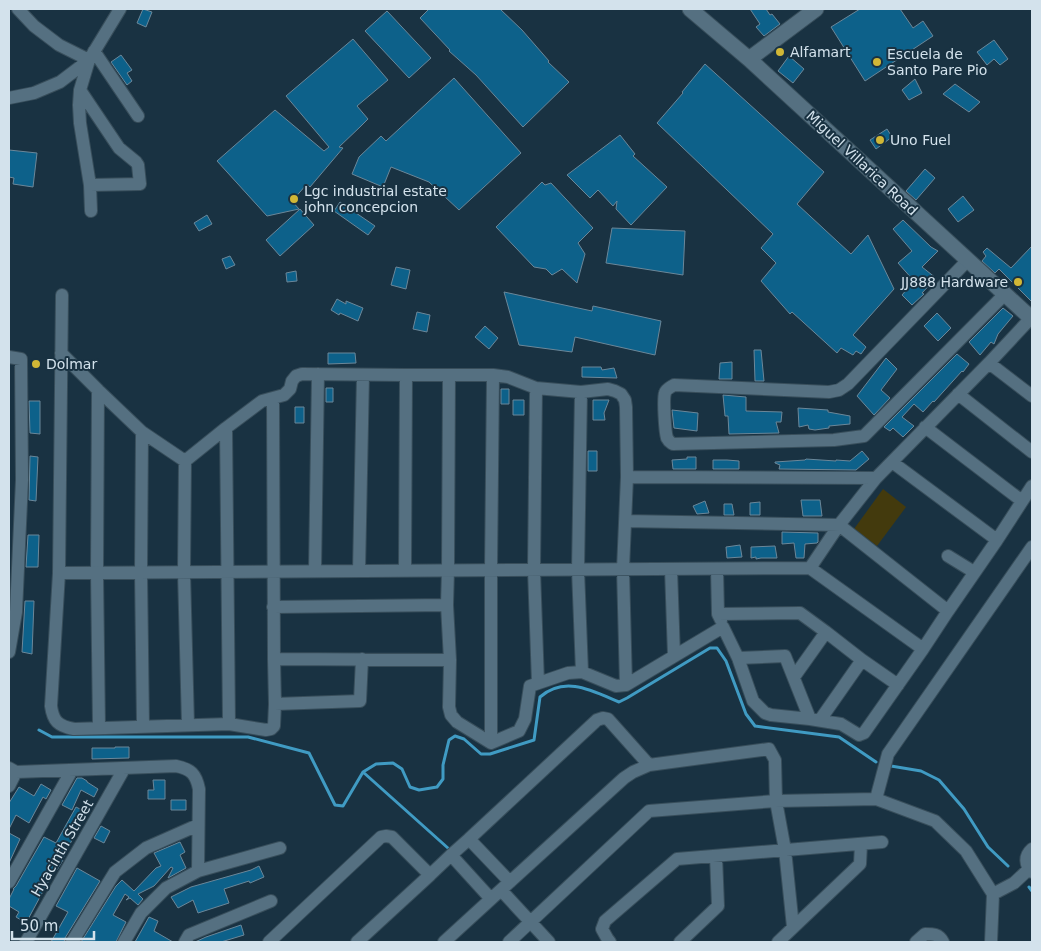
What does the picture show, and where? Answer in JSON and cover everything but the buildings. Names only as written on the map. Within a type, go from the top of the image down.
[{"type":"main road","name":"Miguel Villarica Road","points":[[690,9],[749,59],[1032,318]]},
{"type":"main road","points":[[749,59],[816,9]]},
{"type":"street","points":[[18,9],[34,26],[59,45],[91,56],[138,116]]},
{"type":"street","points":[[91,211],[90,185],[80,123],[80,90],[91,56],[120,9]]},
{"type":"street","points":[[9,98],[34,93],[60,82],[91,56]]},
{"type":"street","points":[[80,90],[119,148],[138,165],[140,184],[90,185]]},
{"type":"street","points":[[968,260],[848,384],[839,390],[829,392],[674,385],[665,392],[666,435],[668,440],[673,444],[824,441],[864,436],[1005,294]]},
{"type":"street","points":[[62,295],[59,573],[51,706],[52,715],[57,722],[65,727],[74,729],[229,724],[266,730],[274,726],[273,399]]},
{"type":"street","points":[[810,568],[839,525],[876,478],[1032,318]]},
{"type":"street","points":[[61,353],[142,432],[185,461]]},
{"type":"street","points":[[9,652],[22,480],[15,358]]},
{"type":"street","points":[[989,363],[1032,396]]},
{"type":"street","points":[[185,461],[262,401],[284,395],[290,389],[292,381],[296,376],[302,374],[493,375],[508,377],[536,388],[581,392],[615,390],[625,400],[626,407],[627,477],[623,569],[626,685]]},
{"type":"street","points":[[315,571],[318,374]]},
{"type":"street","points":[[359,571],[363,375]]},
{"type":"street","points":[[405,571],[406,375]]},
{"type":"street","points":[[449,375],[447,605],[450,660],[449,707],[451,716],[457,722],[491,743]]},
{"type":"street","points":[[491,743],[493,375]]},
{"type":"street","points":[[536,388],[534,570],[538,683]]},
{"type":"street","points":[[98,390],[97,573],[99,727]]},
{"type":"street","points":[[581,392],[578,570],[582,672]]},
{"type":"street","points":[[958,394],[1032,452]]},
{"type":"street","points":[[925,427],[1022,501]]},
{"type":"street","points":[[226,428],[229,724]]},
{"type":"street","points":[[142,432],[143,726]]},
{"type":"street","points":[[185,461],[184,572],[188,725]]},
{"type":"street","points":[[892,462],[997,540]]},
{"type":"street","points":[[627,477],[876,478]]},
{"type":"street","points":[[716,569],[718,614],[738,658],[753,701],[765,713],[771,715],[842,724],[859,734],[864,733],[923,649],[1032,486]]},
{"type":"street","points":[[625,521],[839,525],[948,611]]},
{"type":"street","points":[[876,799],[888,754],[1032,547]]},
{"type":"street","points":[[948,556],[974,572]]},
{"type":"street","points":[[59,573],[810,568],[923,649]]},
{"type":"street","points":[[671,569],[674,656]]},
{"type":"street","points":[[273,607],[447,605]]},
{"type":"street","points":[[718,614],[800,613],[862,660],[898,684]]},
{"type":"street","points":[[491,743],[519,731],[525,719],[530,686],[568,673],[582,672],[616,686],[626,685],[723,627]]},
{"type":"street","points":[[794,677],[826,632]]},
{"type":"street","points":[[738,658],[785,656],[815,720]]},
{"type":"street","points":[[274,659],[450,660]]},
{"type":"street","points":[[275,704],[360,701],[362,659]]},
{"type":"street","points":[[815,720],[862,660]]},
{"type":"street","points":[[357,942],[597,720],[608,719],[649,765]]},
{"type":"street","points":[[444,942],[624,778],[633,772],[649,765],[769,749],[775,760],[776,801],[785,850],[793,928]]},
{"type":"street","points":[[9,786],[12,770],[124,769],[176,766],[184,768],[192,773],[197,780],[199,789],[198,871]]},
{"type":"street","name":"Hyacinth Street","points":[[26,942],[124,769]]},
{"type":"street","points":[[9,882],[72,770]]},
{"type":"street","points":[[509,942],[649,810],[776,801],[876,799],[936,821],[966,851],[993,894],[991,942]]},
{"type":"street","points":[[72,942],[115,872],[146,848],[198,825]]},
{"type":"street","points":[[269,942],[381,838],[386,836],[392,837],[430,875]]},
{"type":"street","points":[[469,839],[530,922],[549,942]]},
{"type":"street","points":[[610,942],[602,929],[604,921],[678,859],[882,842]]},
{"type":"street","points":[[778,942],[860,864],[860,844]]},
{"type":"street","points":[[124,942],[141,913],[166,888],[198,871],[280,848]]},
{"type":"street","points":[[993,894],[1014,884],[1030,870],[1027,865],[1027,856],[1032,849]]},
{"type":"street","points":[[451,855],[491,899]]},
{"type":"street","points":[[680,942],[718,906],[716,856]]},
{"type":"street","points":[[185,942],[189,935],[270,901]]},
{"type":"street","points":[[916,942],[925,934],[934,934],[941,938],[943,942]]},
{"type":"shaded area","points":[[883,489],[906,507],[877,546],[854,529]]},
{"type":"waterway","points":[[39,730],[52,737],[248,737],[309,753],[335,805],[343,806],[363,772],[376,764],[393,763],[402,769],[410,787],[419,790],[437,787],[443,779],[443,765],[449,740],[455,736],[464,739],[481,754],[490,754],[534,740],[540,697],[550,690],[559,687],[579,687],[619,702],[710,648],[717,648],[726,661],[746,714],[755,726],[839,737],[876,762]]},
{"type":"waterway","points":[[891,766],[921,771],[939,780],[964,809],[988,847],[1008,866]]},
{"type":"waterway","points":[[363,772],[449,849]]},
{"type":"waterway","points":[[1029,887],[1032,891]]},
{"type":"place","name":"Alfamart","points":[[780,52]]},
{"type":"place","name":"Escuela de Santo Pare Pio","points":[[877,62]]},
{"type":"place","name":"Uno Fuel","points":[[880,140]]},
{"type":"place","name":"Lgc industrial estate john concepcion","points":[[294,199]]},
{"type":"place","name":"JJ888 Hardware","points":[[1018,282]]},
{"type":"place","name":"Dolmar","points":[[36,364]]}]
